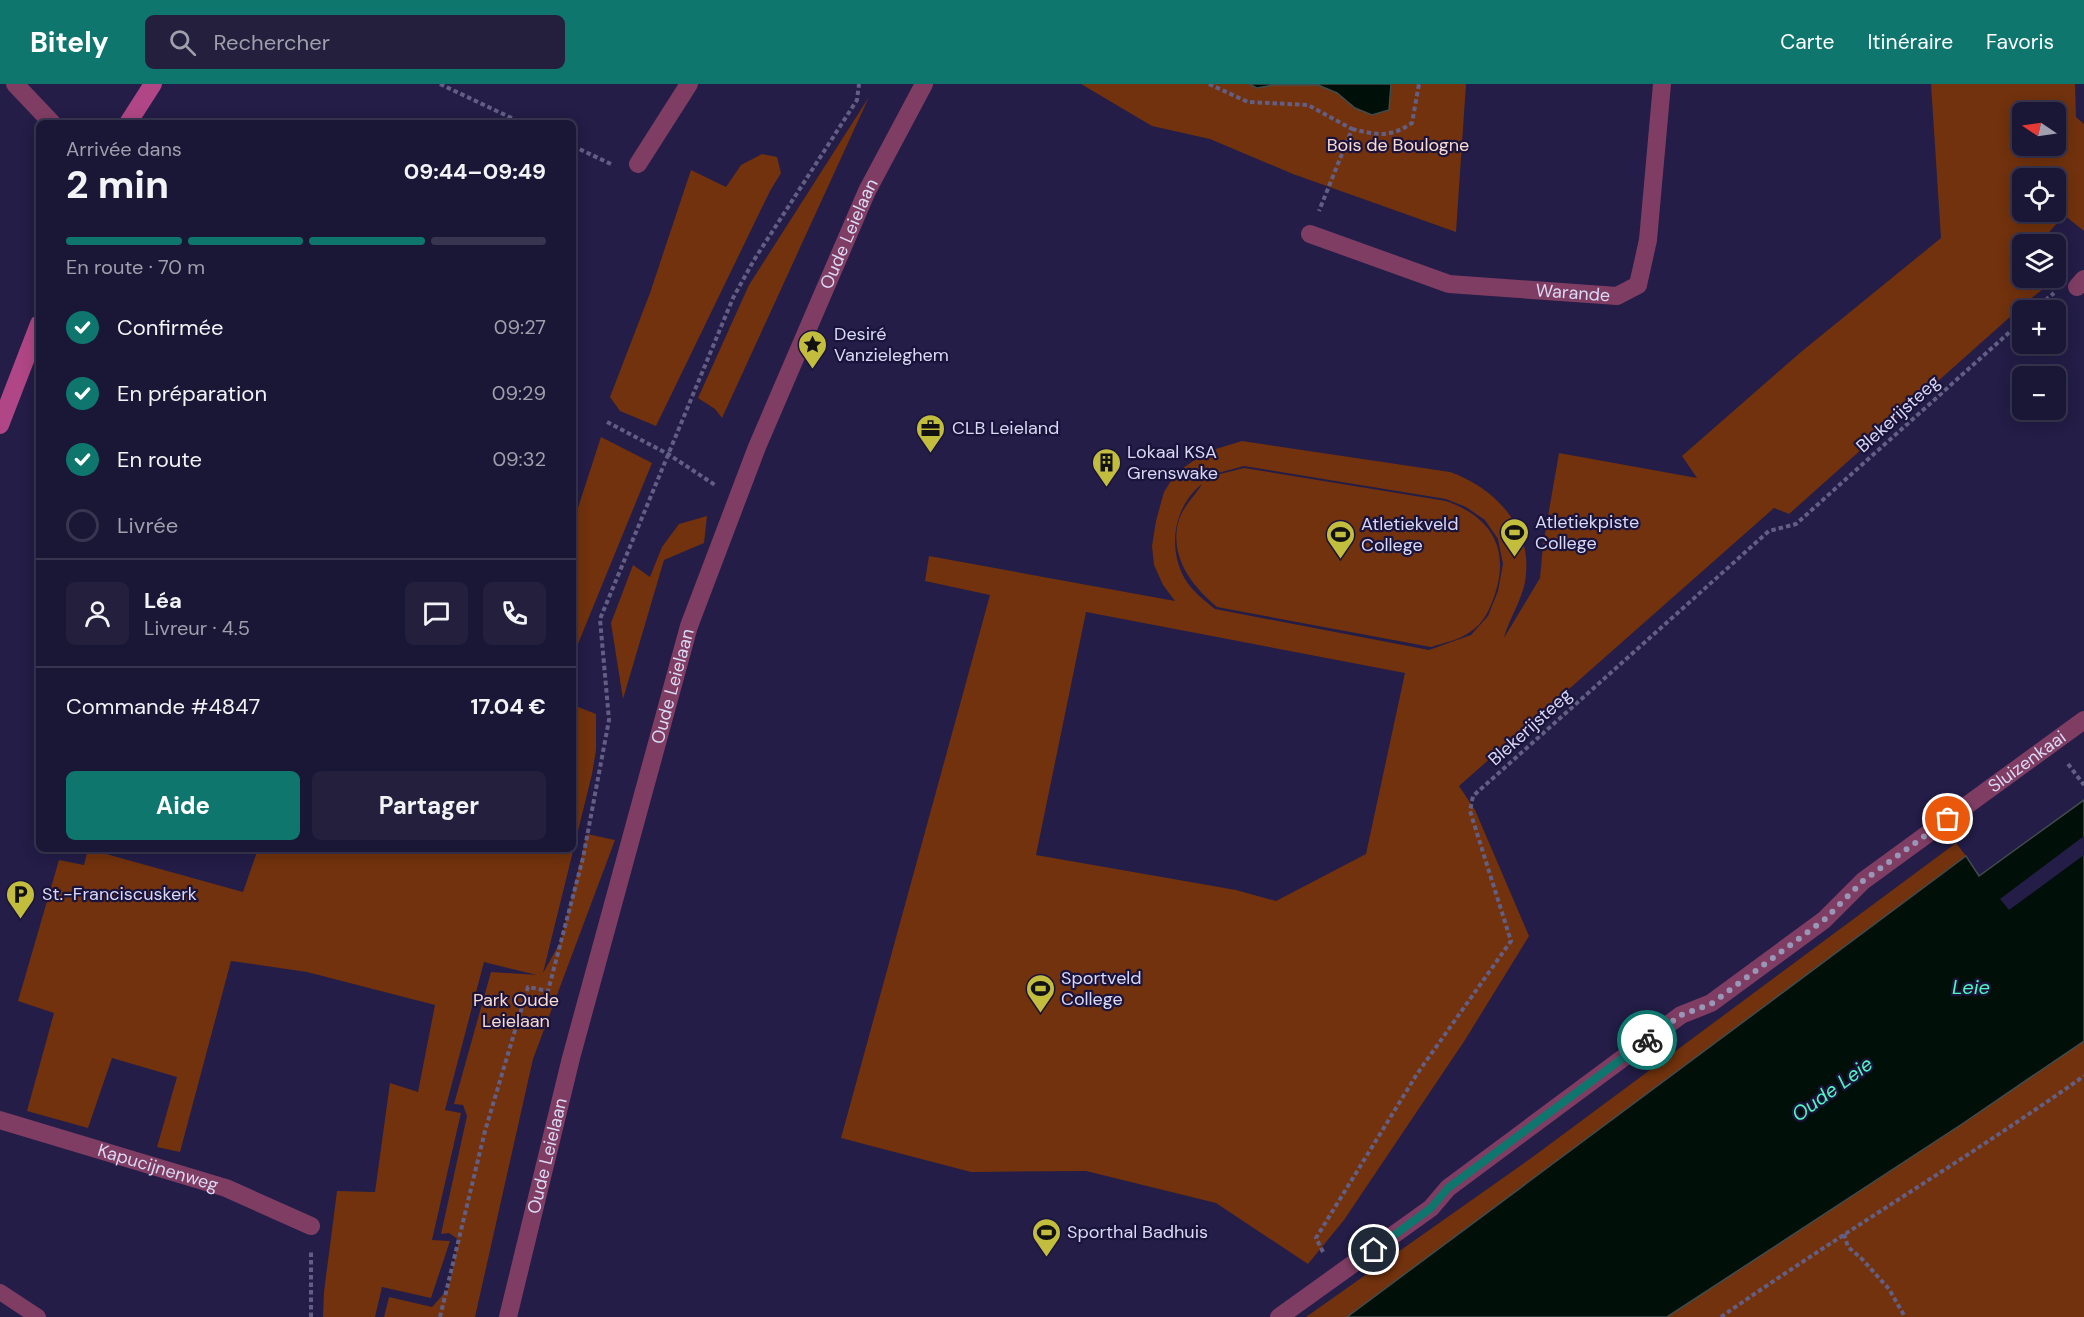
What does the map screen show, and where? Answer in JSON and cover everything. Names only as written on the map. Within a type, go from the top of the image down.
[{"type":"street","points":[[15,84],[49,120]]},
{"type":"street","points":[[130,120],[153,84]]},
{"type":"street","points":[[638,164],[689,84]]},
{"type":"street","name":"Oude Leielaan","points":[[508,1317],[571,1058],[689,626],[762,436],[867,191],[924,84]]},
{"type":"street","name":"Warande","points":[[1310,234],[1449,284],[1617,296],[1638,285],[1648,240],[1662,84]]},
{"type":"street","points":[[0,425],[36,332]]},
{"type":"street","name":"Sluizenkaai","points":[[1279,1317],[1431,1208],[1448,1188],[1681,1015],[1711,1004],[1815,927],[1863,881],[2084,720]]},
{"type":"street","name":"Kapucijnenweg","points":[[0,1120],[226,1188],[311,1226]]},
{"type":"lane","points":[[0,1293],[38,1317]]},
{"type":"path","points":[[440,84],[516,120]]},
{"type":"path","points":[[440,1317],[485,1131],[528,987],[548,991],[583,858],[609,720],[600,619],[733,298],[754,260],[856,100],[859,84]]},
{"type":"path","points":[[1209,84],[1248,102],[1308,105],[1352,129],[1384,135],[1400,132],[1412,123],[1419,84]]},
{"type":"path","points":[[1310,234],[1352,129]]},
{"type":"path","points":[[576,147],[629,172],[638,164]]},
{"type":"path","points":[[2045,300],[2054,292]]},
{"type":"path","name":"Blekerijsteeg","points":[[1336,1277],[1316,1238],[1417,1074],[1511,941],[1470,811],[1473,796],[1769,531],[1796,524],[2012,330]]},
{"type":"path","points":[[607,422],[668,454],[737,500]]},
{"type":"path","points":[[1721,1317],[1845,1233],[2022,1120],[2084,1076]]},
{"type":"path","points":[[311,1226],[311,1317]]},
{"type":"path","points":[[1845,1233],[1848,1246],[1889,1288],[1905,1317]]},
{"type":"green space","name":"Bois de Boulogne","points":[[1081,84],[1466,84],[1456,232],[1293,174],[1210,139],[1152,126]]},
{"type":"green space","points":[[1931,84],[2075,84],[2076,117],[2084,124],[2084,231],[2066,217],[2066,168],[2012,168],[2012,222],[2058,222],[2048,234],[2012,234],[2012,288],[2044,288],[2029,300],[2012,300],[2012,315],[1789,514],[1774,508],[1459,786],[1475,810],[1529,936],[1465,1040],[1344,1220],[1308,1264],[1216,1203],[1086,1171],[971,1172],[841,1138],[990,595],[925,581],[929,556],[1175,601],[1163,585],[1154,565],[1152,546],[1164,492],[1176,473],[1206,452],[1242,441],[1450,472],[1481,487],[1506,510],[1522,539],[1526,556],[1523,590],[1504,638],[1540,578],[1543,545],[1559,453],[1697,478],[1682,456],[1801,352],[1941,238]],"holes":[[[1244,466],[1446,499],[1466,507],[1485,520],[1498,539],[1503,564],[1498,591],[1488,616],[1471,635],[1429,650],[1215,609],[1188,584],[1179,567],[1176,554],[1175,541],[1176,528],[1180,516],[1192,493],[1202,484],[1180,517],[1176,536],[1177,548],[1185,570],[1199,590],[1217,607],[1431,647],[1466,635],[1483,620],[1495,594],[1499,577],[1500,562],[1493,536],[1475,516],[1446,501],[1244,468],[1220,474],[1205,483],[1218,473]],[[1086,612],[1405,673],[1366,854],[1276,901],[1236,890],[1036,855]]]},
{"type":"green space","points":[[869,97],[722,418],[715,409],[698,398],[749,285]]},
{"type":"green space","points":[[762,154],[777,157],[781,173],[770,191],[656,426],[620,411],[610,397],[650,293],[691,170],[726,187],[741,165]]},
{"type":"green space","points":[[601,437],[652,463],[576,649],[576,514]]},
{"type":"green space","points":[[707,516],[704,543],[664,560],[623,699],[611,623],[633,565],[650,577],[662,547],[679,524]]},
{"type":"green space","points":[[576,706],[596,714],[596,750],[576,839]]},
{"type":"green space","name":"Park Oude Leielaan","points":[[587,834],[615,840],[533,1059],[475,1317],[384,1317],[389,1297],[432,1307],[448,1289],[459,1240],[449,1233],[441,1234],[467,1116],[463,1105],[454,1104],[491,972],[537,975],[484,962],[445,1110],[461,1113],[432,1240],[450,1241],[431,1298],[382,1287],[375,1317],[323,1317],[337,1191],[375,1192],[390,1083],[418,1092],[435,1005],[307,972],[231,961],[180,1152],[157,1147],[177,1077],[112,1058],[88,1128],[27,1111],[54,1013],[18,1001],[59,860],[84,865],[87,852],[99,852],[243,892],[257,852],[573,852],[543,973],[561,941]]},
{"type":"green space","points":[[1956,843],[1966,856],[1347,1317],[1306,1317],[1534,1156]]},
{"type":"green space","points":[[2084,1039],[2084,1317],[1663,1317]]},
{"type":"water","points":[[1249,84],[1391,84],[1389,110],[1372,115],[1355,108],[1337,93],[1318,85],[1273,85],[1257,88]]},
{"type":"water","name":"Leie","points":[[2084,800],[2084,1041],[1962,1124],[1667,1317],[1347,1317],[1966,856],[1979,876]]},
{"type":"pier","points":[[2084,836],[2084,855],[2009,910],[2000,899]]},
{"type":"way so far","points":[[1647,1040],[1681,1015],[1711,1004],[1824,920],[1863,881],[1948,819]]},
{"type":"place","name":"Desiré Vanzieleghem","points":[[813,370]]},
{"type":"place","name":"CLB Leieland","points":[[931,454]]},
{"type":"place","name":"Lokaal KSA Grenswake","points":[[1106,488]]},
{"type":"place","name":"Atletiekpiste College","points":[[1514,558]]},
{"type":"place","name":"Atletiekveld College","points":[[1340,560]]},
{"type":"place","name":"St.-Franciscuskerk","points":[[21,920]]},
{"type":"place","name":"Sportveld College","points":[[1040,1014]]},
{"type":"place","name":"Sporthal Badhuis","points":[[1046,1258]]},
{"type":"route","points":[[1374,1250],[1431,1208],[1448,1188],[1647,1040]]},
{"type":"water label","name":"Oude Leie","points":[[1832,1089]]}]
